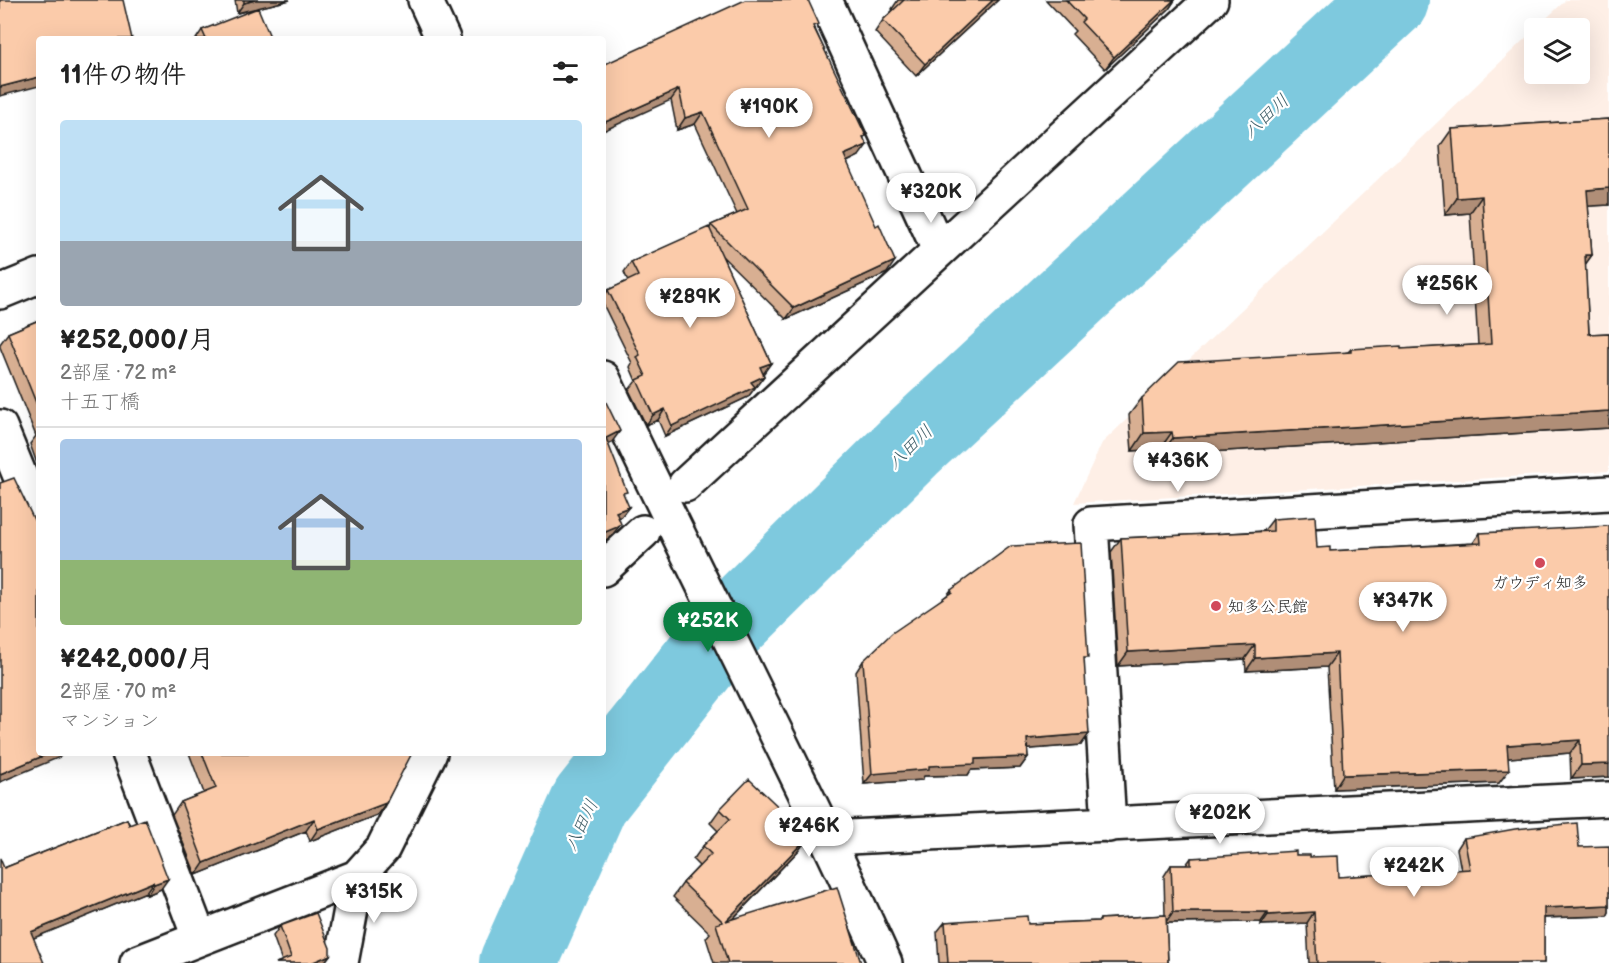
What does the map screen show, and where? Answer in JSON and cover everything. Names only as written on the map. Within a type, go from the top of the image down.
[{"type":"street","points":[[425,0],[442,36]]},
{"type":"street","points":[[825,0],[939,250]]},
{"type":"street","points":[[686,485],[1211,0]]},
{"type":"street","points":[[0,292],[36,277]]},
{"type":"street","points":[[606,384],[691,564],[828,838],[885,963]]},
{"type":"street","points":[[0,427],[36,515]]},
{"type":"street","points":[[1109,825],[1091,524],[1609,493]]},
{"type":"street","points":[[606,565],[643,532]]},
{"type":"street","points":[[130,756],[199,937]]},
{"type":"street","points":[[137,963],[357,877],[383,848],[429,756]]},
{"type":"street","points":[[828,838],[1609,799]]},
{"type":"street","points":[[341,963],[357,877]]},
{"type":"shaded area","points":[[1566,0],[1609,0],[1609,471],[1074,503],[1102,443],[1524,40],[1524,84],[1590,84],[1590,18],[1547,18]]},
{"type":"building","points":[[0,0],[123,0],[131,36],[36,36],[36,78],[0,87]]},
{"type":"building","points":[[745,0],[808,0],[819,24],[813,26],[866,136],[863,137],[867,145],[844,155],[876,226],[879,224],[895,261],[794,308],[711,225],[748,209],[703,112],[685,118],[679,89],[606,122],[606,64]]},
{"type":"building","points":[[904,0],[993,0],[925,64],[883,20]]},
{"type":"building","points":[[1066,0],[1174,0],[1114,57],[1081,22],[1084,19]]},
{"type":"building","points":[[258,8],[270,36],[205,36],[202,30]]},
{"type":"building","points":[[1609,119],[1609,188],[1587,190],[1592,255],[1585,255],[1589,334],[1609,333],[1609,411],[1173,438],[1172,432],[1144,433],[1142,398],[1179,362],[1351,352],[1351,349],[1401,346],[1401,349],[1491,344],[1482,196],[1457,198],[1452,129]]},
{"type":"building","points":[[709,227],[771,363],[760,367],[764,376],[751,382],[755,387],[672,426],[665,409],[653,415],[637,380],[646,376],[637,357],[640,355],[608,290],[638,276],[631,262]]},
{"type":"building","points":[[36,321],[36,403],[8,333]]},
{"type":"building","points":[[606,402],[620,431],[606,438]]},
{"type":"building","points":[[606,438],[627,492],[623,493],[629,507],[616,512],[621,524],[606,532]]},
{"type":"building","points":[[14,478],[36,524],[36,756],[43,756],[0,774],[0,483]]},
{"type":"building","points":[[1315,516],[1317,548],[1330,547],[1330,551],[1481,543],[1480,533],[1609,526],[1609,764],[1581,765],[1580,740],[1507,745],[1509,770],[1343,775],[1337,653],[1255,658],[1255,645],[1128,652],[1121,538],[1273,531],[1273,519]]},
{"type":"building","points":[[1081,543],[1088,658],[1084,658],[1089,734],[1027,739],[1028,757],[975,759],[975,764],[929,766],[929,769],[872,774],[863,661],[892,633],[952,592],[951,590],[1011,546]]},
{"type":"building","points":[[203,756],[410,756],[386,803],[318,829],[314,819],[204,863],[181,802],[216,788]]},
{"type":"building","points":[[749,779],[809,836],[726,921],[837,887],[861,963],[728,963],[716,924],[723,922],[683,883],[711,854],[703,846],[730,819],[720,809]]},
{"type":"building","points":[[127,819],[129,825],[145,819],[168,879],[154,884],[153,882],[31,932],[44,963],[0,963],[0,858],[4,868]]},
{"type":"building","points":[[1577,823],[1579,847],[1609,846],[1609,905],[1544,908],[1544,963],[1317,963],[1314,912],[1268,915],[1268,912],[1173,912],[1171,865],[1191,865],[1191,858],[1296,851],[1296,855],[1310,855],[1310,857],[1338,856],[1339,877],[1470,869],[1464,838],[1515,829]]},
{"type":"building","points":[[316,913],[330,948],[330,955],[311,963],[276,963],[291,957],[280,926]]},
{"type":"building","points":[[1166,915],[1168,963],[948,963],[945,922],[1027,916],[1028,924]]},
{"type":"waterway","name":"八田川","points":[[518,963],[590,801],[727,627],[910,446],[1390,0]]},
{"type":"place","name":"ガウディ知多","points":[[1540,563]]},
{"type":"place","name":"知多公民館","points":[[1216,606]]}]
